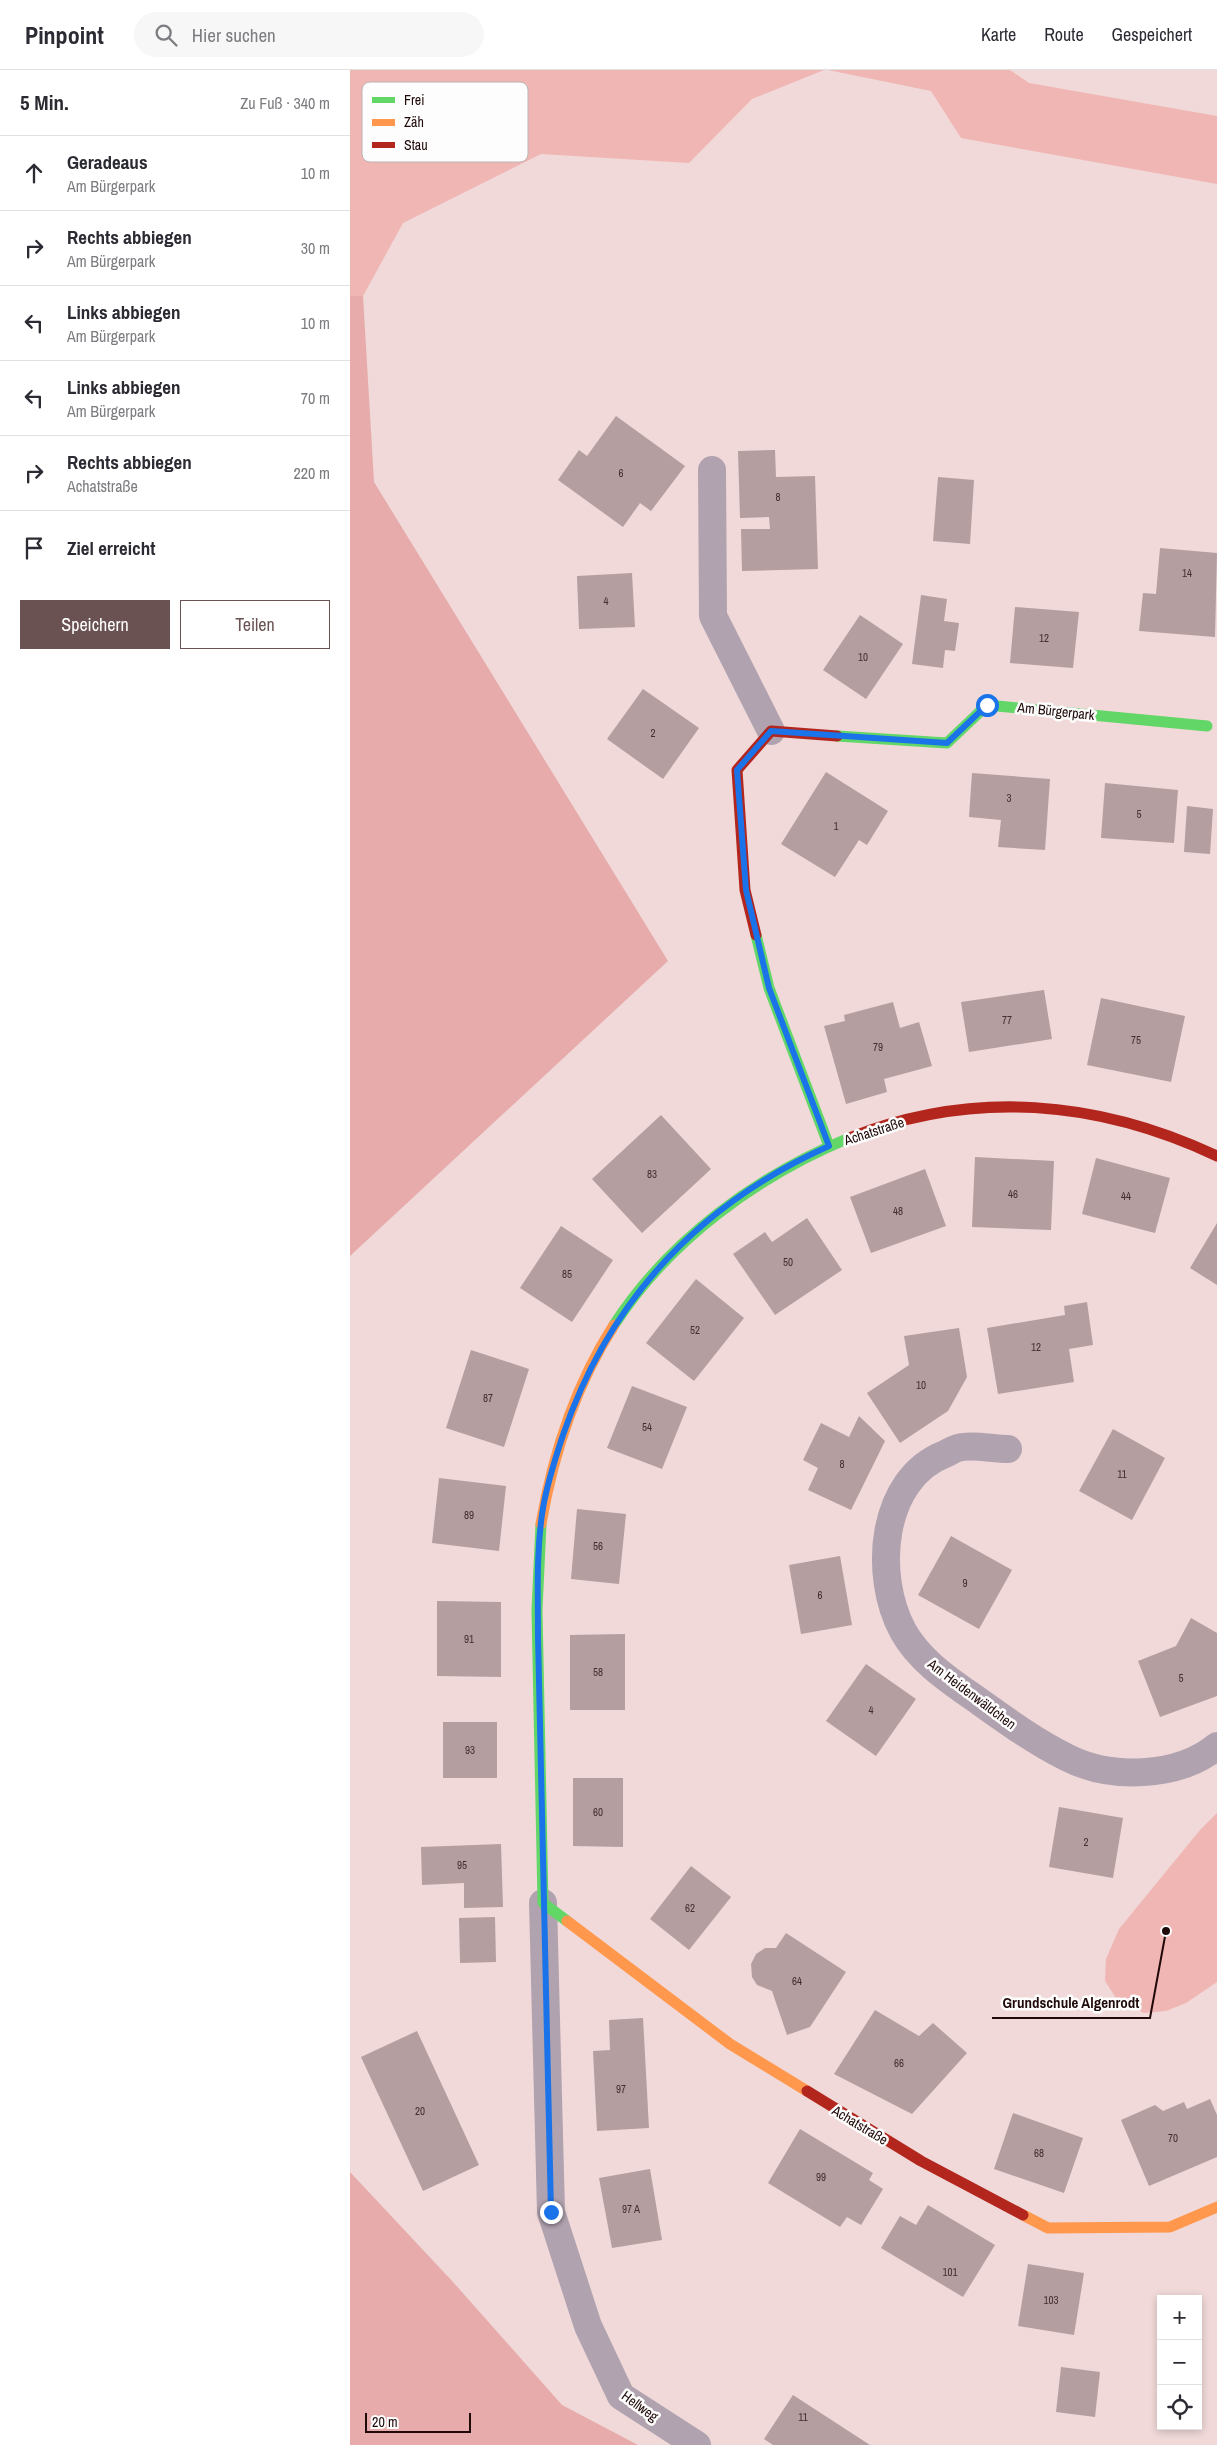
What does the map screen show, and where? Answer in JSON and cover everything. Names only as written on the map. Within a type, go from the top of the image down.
[{"type":"street","points":[[712,470],[713,616],[771,731],[737,770],[746,890],[769,988],[829,1146]]},
{"type":"street","name":"Am Bürgerpark","points":[[771,731],[947,743],[987,705],[1207,726]]},
{"type":"street","name":"Achatstraße","points":[[588,2326],[551,2212],[538,1647],[539,1548],[543,1508],[555,1461],[570,1417],[600,1349],[616,1322],[665,1262],[699,1227],[769,1176],[829,1146],[865,1132],[940,1112],[986,1107],[1068,1110],[1112,1117],[1153,1129],[1217,1156]]},
{"type":"street","name":"Am Heidenwäldchen","points":[[1008,1450],[963,1447],[932,1459],[911,1477],[896,1501],[889,1533],[886,1568],[891,1601],[903,1632],[927,1662],[1004,1719],[1068,1758],[1102,1769],[1137,1772],[1186,1764],[1217,1746]]},
{"type":"street","name":"Achatstraße","points":[[543,1903],[730,2044],[921,2161],[1048,2228],[1170,2227],[1217,2207]]},
{"type":"street","name":"Hellweg","points":[[588,2326],[621,2396],[697,2445]]},
{"type":"shaded area","points":[[350,70],[824,70],[752,99],[689,163],[541,154],[528,160],[528,82],[362,82],[362,162],[525,162],[403,223],[363,296],[350,296]]},
{"type":"shaded area","points":[[828,70],[1010,70],[1029,83],[1217,116],[1217,184],[961,138],[931,91]]},
{"type":"shaded area","points":[[350,296],[363,296],[374,482],[668,961],[350,1256]]},
{"type":"shaded area","points":[[1217,1813],[1217,1982],[1186,2003],[1166,2011],[1144,2013],[1116,1998],[1105,1981],[1106,1959],[1119,1929],[1200,1830]]},
{"type":"shaded area","points":[[350,2172],[453,2282],[562,2405],[638,2445],[350,2445]]},
{"type":"building","points":[[616,416],[685,466],[651,511],[640,503],[623,527],[558,480],[579,450],[587,456]]},
{"type":"building","points":[[775,450],[776,477],[815,476],[818,569],[742,571],[741,529],[770,529],[769,517],[740,518],[738,451]]},
{"type":"building","points":[[938,477],[974,480],[970,544],[933,541]]},
{"type":"building","points":[[1160,548],[1217,553],[1215,637],[1139,631],[1143,593],[1156,594]]},
{"type":"building","points":[[632,573],[635,627],[579,629],[577,576]]},
{"type":"building","points":[[921,595],[947,599],[944,621],[959,623],[955,651],[945,650],[943,668],[912,664]]},
{"type":"building","points":[[1015,607],[1079,612],[1073,668],[1010,663]]},
{"type":"building","points":[[860,615],[903,644],[866,699],[823,670]]},
{"type":"building","points":[[643,689],[699,728],[663,779],[607,739]]},
{"type":"building","points":[[826,772],[888,811],[867,845],[859,840],[835,877],[781,844]]},
{"type":"building","points":[[972,773],[1050,779],[1045,850],[998,847],[1001,820],[969,817]]},
{"type":"building","points":[[1105,783],[1178,790],[1174,843],[1101,838]]},
{"type":"building","points":[[1187,806],[1213,809],[1210,854],[1184,852]]},
{"type":"building","points":[[1044,990],[1052,1039],[969,1052],[961,1002]]},
{"type":"building","points":[[1101,998],[1185,1016],[1171,1082],[1087,1065]]},
{"type":"building","points":[[893,1002],[900,1028],[919,1022],[932,1066],[884,1079],[887,1092],[846,1104],[824,1026],[845,1021],[844,1015]]},
{"type":"building","points":[[661,1115],[711,1169],[642,1233],[592,1179]]},
{"type":"building","points":[[975,1157],[1054,1161],[1051,1230],[972,1227]]},
{"type":"building","points":[[1096,1158],[1170,1178],[1155,1233],[1082,1214]]},
{"type":"building","points":[[925,1169],[946,1226],[871,1253],[850,1197]]},
{"type":"building","points":[[807,1218],[842,1270],[775,1315],[733,1254],[765,1232],[772,1242]]},
{"type":"building","points":[[1217,1223],[1217,1285],[1190,1268]]},
{"type":"building","points":[[561,1226],[613,1260],[572,1322],[520,1288]]},
{"type":"building","points":[[696,1279],[744,1318],[694,1381],[646,1343]]},
{"type":"building","points":[[1087,1302],[1093,1345],[1069,1349],[1074,1382],[998,1394],[987,1328],[1065,1315],[1064,1306]]},
{"type":"building","points":[[959,1328],[967,1377],[948,1411],[900,1443],[867,1393],[909,1365],[904,1336]]},
{"type":"building","points":[[471,1350],[529,1369],[504,1447],[446,1428]]},
{"type":"building","points":[[632,1386],[687,1407],[662,1469],[607,1448]]},
{"type":"building","points":[[859,1416],[885,1441],[851,1510],[808,1490],[818,1468],[803,1460],[821,1423],[849,1437]]},
{"type":"building","points":[[1113,1429],[1165,1458],[1132,1520],[1079,1491]]},
{"type":"building","points":[[439,1478],[506,1486],[499,1551],[432,1543]]},
{"type":"building","points":[[577,1509],[626,1514],[619,1584],[571,1579]]},
{"type":"building","points":[[951,1536],[1012,1570],[979,1629],[918,1595]]},
{"type":"building","points":[[840,1556],[852,1625],[801,1634],[789,1565]]},
{"type":"building","points":[[437,1601],[501,1602],[501,1677],[437,1676]]},
{"type":"building","points":[[1191,1618],[1217,1633],[1217,1696],[1160,1717],[1138,1661],[1176,1646]]},
{"type":"building","points":[[625,1634],[625,1710],[570,1710],[570,1635]]},
{"type":"building","points":[[866,1664],[916,1699],[876,1756],[826,1721]]},
{"type":"building","points":[[443,1722],[497,1722],[497,1778],[443,1778]]},
{"type":"building","points":[[573,1778],[623,1778],[623,1847],[573,1846]]},
{"type":"building","points":[[1059,1807],[1123,1818],[1113,1878],[1049,1867]]},
{"type":"building","points":[[501,1844],[503,1907],[464,1908],[464,1883],[422,1885],[421,1847]]},
{"type":"building","points":[[691,1866],[731,1897],[689,1950],[650,1919]]},
{"type":"building","points":[[495,1917],[496,1962],[460,1963],[459,1918]]},
{"type":"building","points":[[786,1933],[846,1972],[810,2027],[787,2035],[772,1991],[757,1985],[752,1977],[751,1964],[756,1954],[765,1948],[776,1948]]},
{"type":"building","points":[[875,2010],[919,2036],[933,2023],[967,2053],[912,2114],[834,2074]]},
{"type":"building","points":[[643,2018],[649,2128],[597,2131],[593,2051],[610,2050],[609,2020]]},
{"type":"building","points":[[417,2031],[479,2165],[423,2191],[361,2057]]},
{"type":"building","points":[[1210,2099],[1217,2115],[1217,2157],[1149,2186],[1121,2120],[1155,2105],[1163,2111],[1184,2102],[1187,2109]]},
{"type":"building","points":[[1013,2113],[1083,2138],[1064,2193],[994,2169]]},
{"type":"building","points":[[800,2129],[873,2173],[869,2180],[883,2189],[861,2225],[847,2217],[840,2227],[768,2183]]},
{"type":"building","points":[[650,2169],[662,2240],[612,2248],[599,2178]]},
{"type":"building","points":[[928,2205],[995,2245],[963,2297],[881,2248],[900,2216],[916,2225]]},
{"type":"building","points":[[1028,2264],[1084,2273],[1074,2335],[1018,2326]]},
{"type":"building","points":[[1061,2367],[1100,2372],[1095,2417],[1056,2412]]},
{"type":"building","points":[[793,2395],[870,2445],[773,2445],[764,2439]]},
{"type":"traffic: fast","points":[[837,736],[947,743],[987,705],[1207,726]]},
{"type":"traffic: fast","points":[[756,935],[769,988],[829,1146]]},
{"type":"traffic: fast","points":[[614,1325],[636,1294],[661,1265],[688,1238],[718,1214],[749,1191],[781,1171],[849,1138]]},
{"type":"traffic: fast","points":[[541,1524],[537,1610],[543,1903],[567,1921]]},
{"type":"traffic: slow","points":[[541,1524],[552,1472],[567,1421],[588,1372],[614,1325]]},
{"type":"traffic: slow","points":[[567,1921],[730,2044],[807,2091]]},
{"type":"traffic: slow","points":[[1023,2215],[1048,2228],[1170,2227],[1217,2207]]},
{"type":"traffic: jam","points":[[756,935],[745,890],[737,770],[771,731],[837,736]]},
{"type":"traffic: jam","points":[[849,1138],[896,1122],[942,1112],[989,1107],[1035,1108],[1081,1113],[1127,1123],[1172,1137],[1217,1156]]},
{"type":"traffic: jam","points":[[807,2091],[921,2161],[1023,2215]]},
{"type":"place","name":"Grundschule Algenrodt","points":[[1166,1931]]},
{"type":"route","points":[[551,2212],[538,1637],[539,1548],[543,1508],[555,1461],[583,1384],[600,1349],[616,1322],[665,1262],[699,1227],[734,1200],[769,1176],[829,1146],[769,988],[746,890],[737,770],[771,731],[947,743],[987,705]]}]
